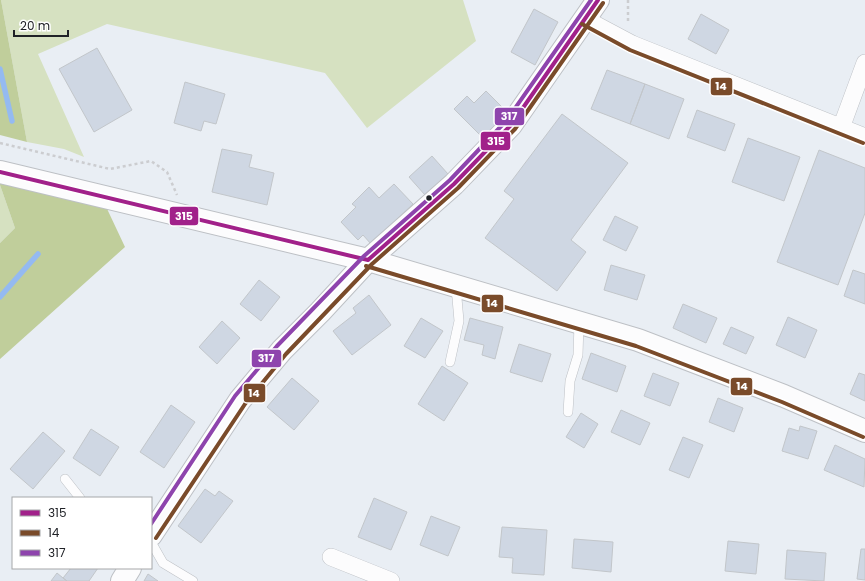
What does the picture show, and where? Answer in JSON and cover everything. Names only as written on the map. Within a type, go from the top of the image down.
[{"type":"street","points":[[152,533],[240,400],[282,350],[320,312],[368,260],[454,184],[511,125],[598,0]]},
{"type":"street","points":[[585,19],[632,44],[865,137]]},
{"type":"street","points":[[841,128],[865,63]]},
{"type":"street","points":[[0,172],[368,260],[579,322],[645,343],[784,396],[865,431]]},
{"type":"street","points":[[331,557],[391,581]]},
{"type":"street","points":[[122,581],[129,569]]},
{"type":"lane","points":[[450,362],[458,321],[456,287]]},
{"type":"lane","points":[[568,412],[570,381],[578,355],[579,322]]},
{"type":"lane","points":[[65,479],[79,497]]},
{"type":"lane","points":[[152,544],[163,563],[193,581]]},
{"type":"path","points":[[0,143],[110,169],[151,161],[167,172],[187,217]]},
{"type":"green space","points":[[1,0],[463,0],[476,41],[367,128],[325,73],[107,24],[38,54],[84,157],[64,149],[27,142]]},
{"type":"green space","points":[[1,0],[27,142],[0,135]]},
{"type":"green space","points":[[0,172],[101,196],[125,247],[0,359],[0,243],[15,228],[0,185]]},
{"type":"green space","points":[[0,185],[15,228],[0,243]]},
{"type":"building","points":[[534,9],[558,22],[535,65],[511,52]]},
{"type":"building","points":[[701,14],[729,30],[716,54],[688,39]]},
{"type":"building","points":[[97,48],[132,110],[94,132],[59,69]]},
{"type":"building","points":[[607,70],[645,84],[630,124],[591,109]]},
{"type":"building","points":[[185,82],[225,94],[216,124],[204,121],[201,131],[174,123]]},
{"type":"building","points":[[645,84],[684,99],[669,139],[630,124]]},
{"type":"building","points":[[486,91],[508,113],[483,138],[454,109],[467,96],[474,103]]},
{"type":"building","points":[[697,110],[735,124],[725,151],[687,137]]},
{"type":"building","points":[[562,114],[628,163],[571,240],[586,252],[557,291],[485,238],[514,199],[504,191]]},
{"type":"building","points":[[748,138],[800,157],[784,201],[732,182]]},
{"type":"building","points":[[222,149],[252,155],[249,167],[274,173],[267,205],[212,192]]},
{"type":"building","points":[[819,150],[865,168],[865,213],[838,285],[777,262]]},
{"type":"building","points":[[432,156],[448,174],[425,195],[409,177]]},
{"type":"building","points":[[394,184],[413,204],[371,244],[363,235],[358,240],[341,222],[356,207],[352,204],[369,187],[379,198]]},
{"type":"building","points":[[615,216],[638,227],[626,251],[603,240]]},
{"type":"building","points":[[611,265],[645,275],[637,300],[604,290]]},
{"type":"building","points":[[853,270],[865,274],[865,304],[844,296]]},
{"type":"building","points":[[259,280],[280,297],[261,321],[240,304]]},
{"type":"building","points":[[369,295],[391,325],[352,355],[333,331],[356,313],[353,308]]},
{"type":"building","points":[[683,304],[717,318],[706,343],[673,328]]},
{"type":"building","points":[[788,317],[817,330],[805,358],[776,345]]},
{"type":"building","points":[[421,318],[443,331],[425,358],[404,346]]},
{"type":"building","points":[[470,318],[503,327],[495,359],[482,355],[484,345],[464,340]]},
{"type":"building","points":[[222,321],[240,338],[217,364],[199,347]]},
{"type":"building","points":[[731,327],[754,337],[746,354],[723,344]]},
{"type":"building","points":[[519,344],[551,354],[542,382],[510,372]]},
{"type":"building","points":[[591,353],[626,366],[617,392],[582,379]]},
{"type":"building","points":[[442,366],[468,383],[444,421],[418,404]]},
{"type":"building","points":[[653,373],[679,383],[670,406],[644,396]]},
{"type":"building","points":[[859,373],[865,375],[865,401],[850,394]]},
{"type":"building","points":[[292,378],[319,401],[294,430],[267,407]]},
{"type":"building","points":[[718,398],[743,408],[734,432],[709,422]]},
{"type":"building","points":[[171,405],[195,422],[164,468],[140,452]]},
{"type":"building","points":[[621,410],[650,423],[640,445],[611,432]]},
{"type":"building","points":[[581,413],[598,424],[584,448],[566,437]]},
{"type":"building","points":[[800,426],[817,431],[808,459],[782,451],[789,428],[799,431]]},
{"type":"building","points":[[91,429],[119,447],[100,476],[73,458]]},
{"type":"building","points":[[43,432],[65,451],[33,489],[10,469]]},
{"type":"building","points":[[683,437],[703,445],[689,478],[669,470]]},
{"type":"building","points":[[835,445],[865,459],[864,487],[824,470]]},
{"type":"building","points":[[205,489],[215,496],[219,491],[233,501],[201,543],[178,526]]},
{"type":"building","points":[[374,498],[407,512],[391,550],[358,537]]},
{"type":"building","points":[[431,516],[460,527],[448,556],[420,545]]},
{"type":"building","points":[[502,527],[547,530],[544,575],[512,573],[513,558],[499,557]]},
{"type":"building","points":[[574,539],[613,542],[611,572],[572,568]]},
{"type":"building","points":[[728,541],[759,544],[756,574],[725,571]]},
{"type":"building","points":[[861,549],[865,549],[865,580],[857,579]]},
{"type":"building","points":[[787,550],[826,553],[824,581],[785,579]]},
{"type":"building","points":[[70,569],[97,569],[89,581],[67,581],[63,578]]},
{"type":"building","points":[[57,573],[63,578],[67,581],[51,581]]},
{"type":"building","points":[[148,574],[158,581],[144,581]]},
{"type":"waterway","points":[[0,69],[12,121]]},
{"type":"waterway","points":[[0,297],[38,254]]},
{"type":"transit line","name":"317","points":[[152,522],[235,396],[277,346],[364,256],[450,180],[506,121],[591,0]]},
{"type":"transit line","name":"315","points":[[368,260],[454,184],[511,125],[598,0]]},
{"type":"transit line","name":"14","points":[[156,538],[245,404],[286,354],[372,264],[458,188],[515,129],[603,3]]},
{"type":"transit line","name":"14","points":[[582,24],[630,50],[863,143]]},
{"type":"transit line","name":"315","points":[[0,172],[368,260]]},
{"type":"transit line","name":"14","points":[[366,266],[636,346],[782,402],[863,437]]}]
